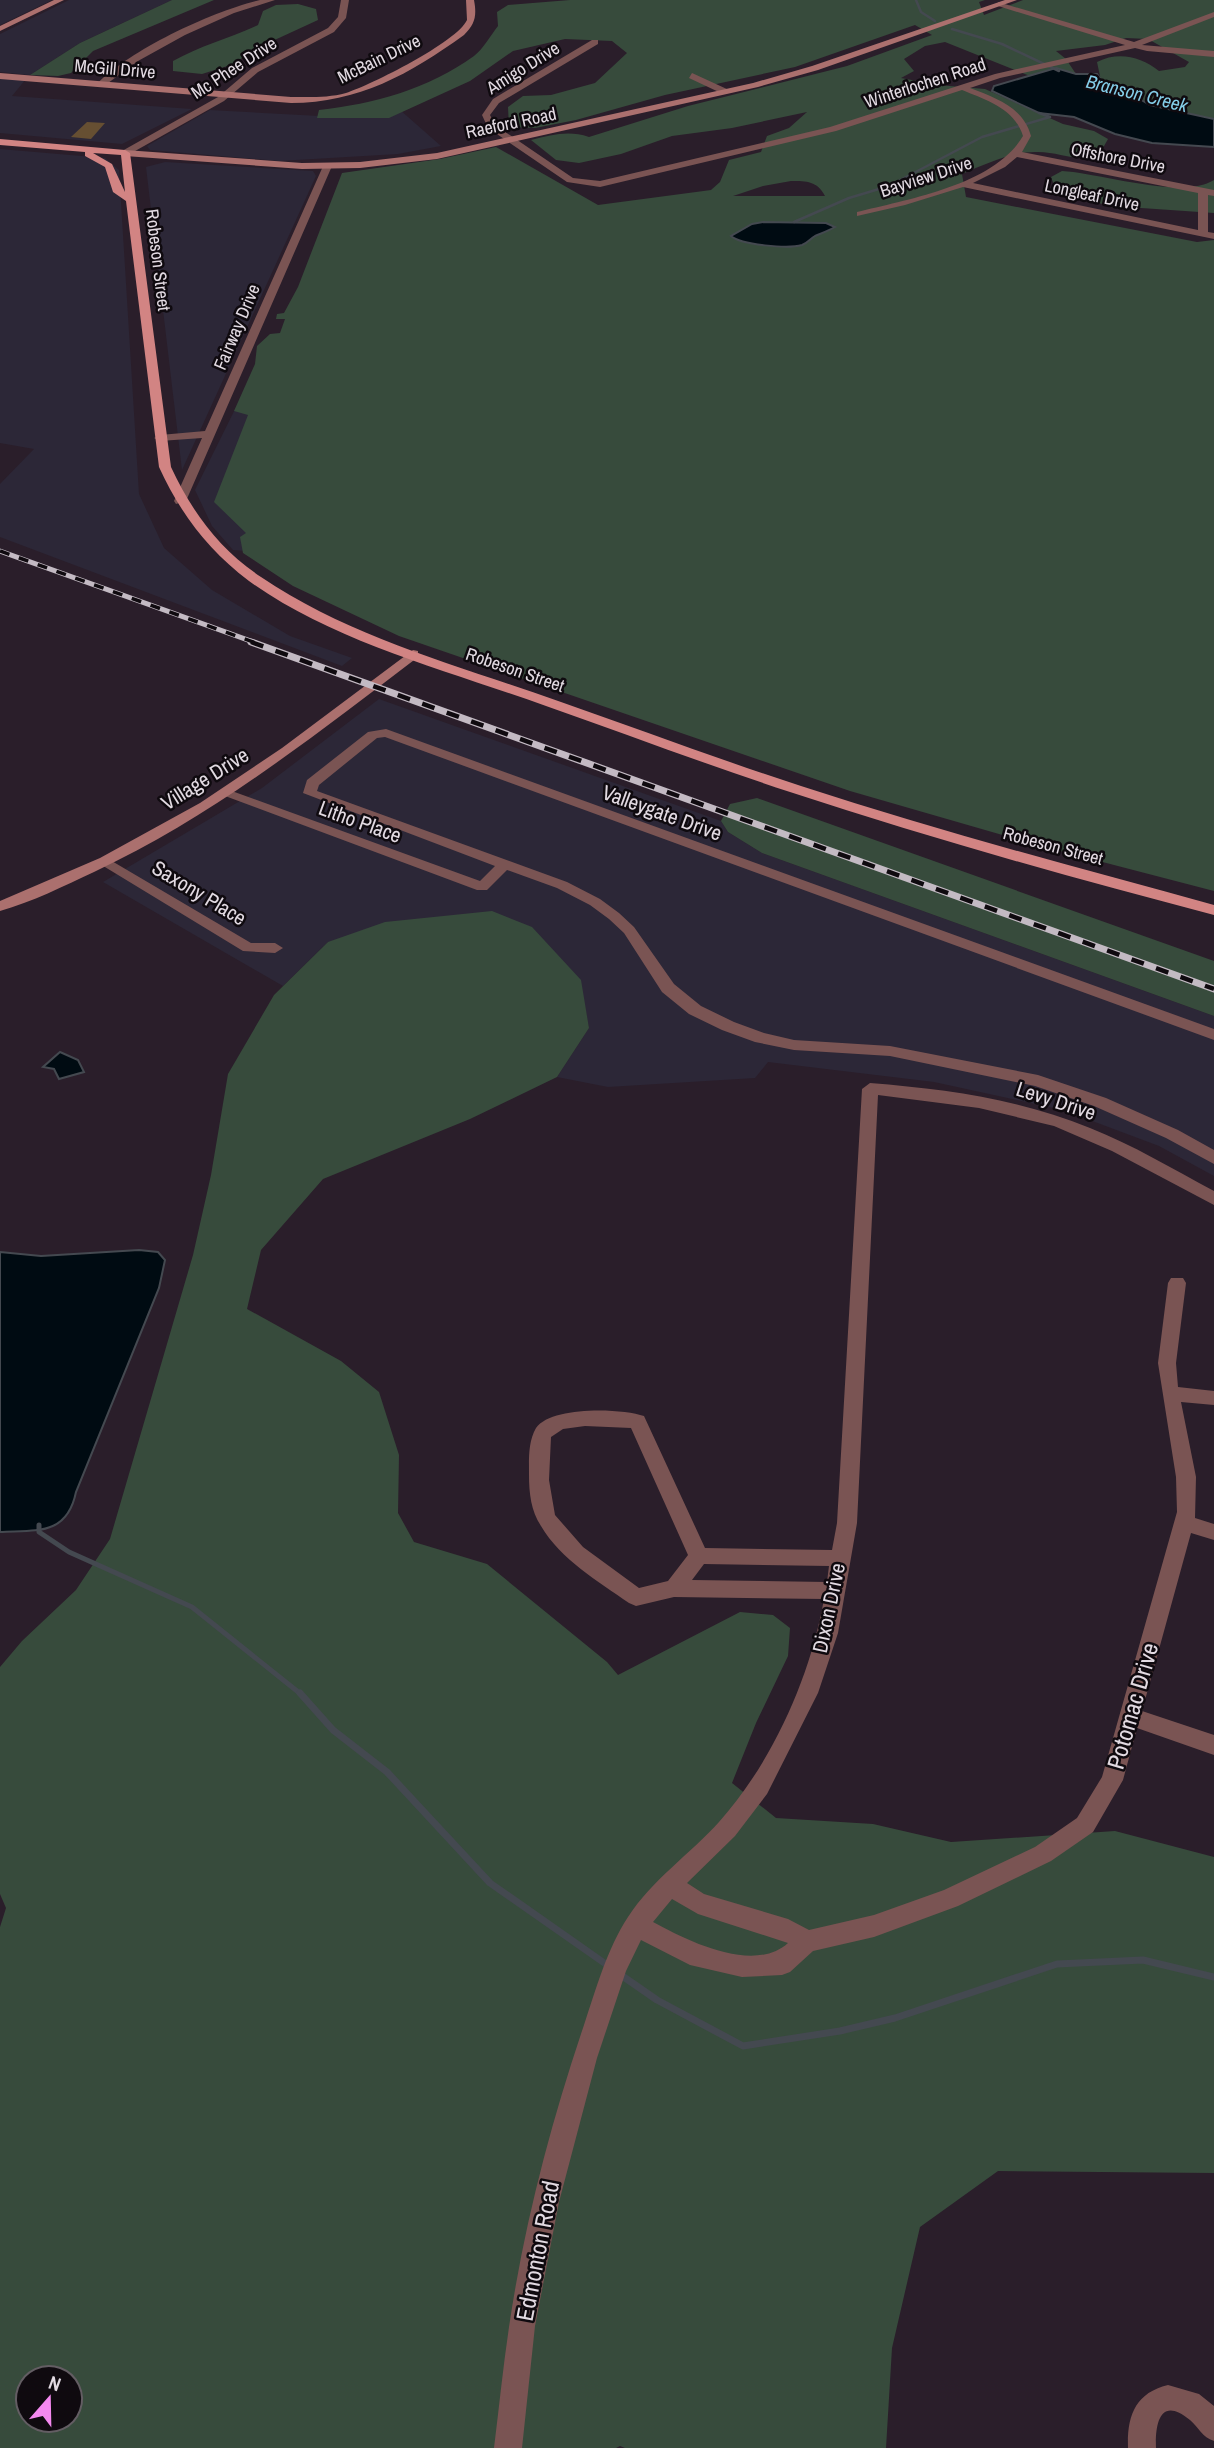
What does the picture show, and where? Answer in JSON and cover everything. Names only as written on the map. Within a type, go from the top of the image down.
[{"type":"main road","points":[[0,29],[60,0]]},
{"type":"main road","name":"McBain Drive","points":[[227,94],[303,100],[359,91],[460,35],[472,18],[470,0]]},
{"type":"main road","name":"Raeford Road","points":[[0,142],[257,164],[327,166],[437,156],[726,92],[815,68],[1013,0]]},
{"type":"main road","name":"McGill Drive","points":[[0,76],[227,94]]},
{"type":"main road","points":[[78,149],[109,166],[118,192],[131,200]]},
{"type":"main road","name":"Robeson Street","points":[[125,153],[165,467],[180,501],[215,545],[259,582],[319,616],[413,654],[795,789],[957,839],[1214,910]]},
{"type":"main road","name":"Village Drive","points":[[0,906],[105,861],[153,836],[224,793],[269,764],[413,654]]},
{"type":"street","points":[[101,84],[136,57],[245,5],[271,0]]},
{"type":"street","name":"Mc Phee Drive","points":[[125,153],[227,94],[255,70],[338,24],[345,13],[345,0]]},
{"type":"street","points":[[1001,4],[1132,46],[1171,53],[1214,54]]},
{"type":"street","name":"Winterlochen Road","points":[[644,174],[833,129],[998,76],[1132,46],[1214,14]]},
{"type":"street","name":"Amigo Drive","points":[[596,42],[491,106],[486,115],[487,121],[579,184],[600,184],[644,174]]},
{"type":"street","points":[[692,76],[726,92]]},
{"type":"street","points":[[961,87],[997,103],[1020,120],[1027,136],[1016,154]]},
{"type":"street","name":"Bayview Drive","points":[[860,214],[963,184],[995,169],[1016,154]]},
{"type":"street","name":"Offshore Drive","points":[[1016,154],[1214,193]]},
{"type":"street","name":"Fairway Drive","points":[[180,501],[327,166]]},
{"type":"street","name":"Longleaf Drive","points":[[963,184],[1214,236]]},
{"type":"street","points":[[1203,191],[1203,234]]},
{"type":"street","points":[[160,438],[210,434]]},
{"type":"street","name":"Valleygate Drive","points":[[1214,1035],[567,802],[386,733],[373,735],[312,783],[310,793],[562,885],[596,902],[629,930],[668,988],[695,1010],[728,1026],[761,1038],[794,1045],[890,1051],[1038,1081],[1112,1107],[1172,1134],[1214,1158]]},
{"type":"street","name":"Litho Place","points":[[224,793],[482,887],[505,864]]},
{"type":"street","name":"Saxony Place","points":[[105,861],[248,948],[275,948]]},
{"type":"street","name":"Levy Drive","points":[[870,1089],[920,1092],[987,1103],[1083,1131],[1123,1149],[1214,1199]]},
{"type":"street","name":"Dixon Drive","points":[[585,2058],[615,1969],[636,1925],[670,1885],[727,1829],[759,1787],[807,1693],[828,1633],[847,1523],[870,1089]]},
{"type":"street","name":"Potomac Drive","points":[[636,1925],[690,1954],[742,1966],[782,1964],[807,1941],[874,1926],[950,1898],[1043,1854],[1084,1825],[1112,1780],[1185,1523],[1186,1477],[1167,1363],[1177,1283]]},
{"type":"street","points":[[1171,1394],[1214,1398]]},
{"type":"street","points":[[699,1556],[637,1421],[565,1420],[544,1431],[540,1438],[538,1472],[545,1518],[578,1554],[636,1597],[674,1588],[836,1591]]},
{"type":"street","points":[[1185,1523],[1214,1532]]},
{"type":"street","points":[[699,1556],[839,1558]]},
{"type":"street","points":[[674,1588],[699,1556]]},
{"type":"street","points":[[1130,1716],[1214,1745]]},
{"type":"street","points":[[670,1885],[698,1903],[789,1930],[807,1941]]},
{"type":"street","name":"Edmonton Road","points":[[508,2448],[522,2326],[546,2202],[585,2058]]},
{"type":"street","points":[[1142,2448],[1143,2419],[1150,2408],[1160,2401],[1172,2398],[1185,2400],[1198,2407],[1214,2428]]},
{"type":"shaded area","points":[[0,0],[52,0],[0,25]]},
{"type":"shaded area","points":[[69,0],[172,0],[80,43],[30,75],[0,72],[0,34]]},
{"type":"shaded area","points":[[1056,68],[1076,74],[1097,74],[1104,84],[1123,89],[1150,105],[1214,119],[1214,147],[1152,143],[1115,134],[1074,117],[1039,113],[992,91],[994,86]]},
{"type":"shaded area","points":[[0,77],[26,79],[12,96],[192,109],[122,144],[0,133]]},
{"type":"shaded area","points":[[391,102],[441,146],[398,154],[279,161],[150,150],[147,146],[210,110],[357,118]]},
{"type":"shaded area","points":[[0,149],[105,158],[119,170],[139,494],[164,548],[212,590],[290,636],[352,658],[342,666],[0,537],[0,484],[34,449],[0,443]]},
{"type":"shaded area","points":[[165,162],[313,171],[316,176],[182,470],[146,167]]},
{"type":"shaded area","points":[[826,223],[835,227],[795,246],[754,244],[731,236],[752,224]]},
{"type":"shaded area","points":[[247,385],[302,555],[233,550],[212,526],[195,490]]},
{"type":"shaded area","points":[[379,699],[721,821],[728,832],[762,853],[1214,1016],[1214,1176],[1159,1146],[1063,1110],[934,1082],[768,1062],[755,1078],[608,1087],[557,1077],[589,1028],[580,980],[328,942],[283,986],[103,882],[262,788]]},
{"type":"shaded area","points":[[60,1052],[78,1060],[84,1072],[59,1079],[54,1069],[43,1067]]},
{"type":"shaded area","points":[[139,1250],[158,1252],[165,1260],[159,1288],[72,1506],[65,1517],[48,1528],[0,1532],[0,1252],[41,1256]]},
{"type":"green space","points":[[172,0],[214,0],[93,51],[71,73],[58,76],[30,75],[80,43]]},
{"type":"green space","points":[[570,0],[985,0],[979,2],[984,15],[1023,0],[1214,0],[1214,119],[1153,105],[1101,81],[1097,62],[1113,57],[1137,59],[1159,71],[1185,67],[1189,62],[1148,39],[1126,38],[1105,45],[1056,51],[1066,59],[1076,74],[1056,68],[1030,76],[945,42],[925,46],[904,59],[914,71],[901,78],[938,85],[985,89],[1063,124],[1094,131],[1108,139],[1099,155],[1090,157],[1044,152],[1026,153],[979,167],[962,174],[966,197],[1197,242],[1214,240],[1214,891],[1041,846],[850,791],[399,636],[293,586],[243,553],[240,537],[246,533],[214,502],[248,415],[234,411],[255,364],[257,346],[270,334],[280,333],[285,319],[276,319],[277,314],[284,313],[298,287],[342,173],[440,159],[496,147],[598,205],[711,190],[720,182],[729,160],[761,152],[767,136],[789,128],[807,112],[732,128],[672,136],[621,154],[579,163],[556,160],[531,140],[567,134],[589,137],[688,106],[847,66],[932,35],[915,25],[795,67],[665,95],[576,120],[535,128],[509,127],[508,107],[523,96],[551,95],[595,83],[627,53],[612,41],[565,39],[513,51],[470,81],[389,118],[317,118],[319,110],[360,104],[400,93],[456,68],[481,50],[498,26],[497,12],[508,5]],"holes":[[[791,181],[815,185],[825,196],[733,196],[763,186]]]},
{"type":"green space","points":[[298,4],[316,9],[318,20],[251,51],[234,64],[202,74],[173,71],[173,61],[258,25],[263,11],[276,5]]},
{"type":"green space","points":[[1062,171],[1162,186],[1200,185],[1214,180],[1214,213],[1112,206],[1057,194],[1051,177]]},
{"type":"green space","points":[[757,798],[1214,961],[1214,1016],[762,853],[728,832],[721,821],[730,804]]},
{"type":"green space","points":[[492,911],[532,927],[581,980],[589,1028],[557,1077],[470,1119],[323,1179],[261,1250],[247,1309],[341,1361],[379,1392],[399,1455],[398,1513],[414,1542],[487,1564],[607,1662],[618,1675],[740,1612],[773,1615],[790,1628],[788,1656],[756,1723],[732,1783],[776,1818],[873,1824],[951,1842],[1115,1831],[1214,1857],[1214,2173],[998,2171],[920,2227],[892,2348],[886,2448],[0,2448],[0,1927],[6,1908],[0,1894],[0,1667],[22,1641],[76,1590],[110,1539],[193,1255],[211,1175],[228,1074],[274,995],[328,942],[385,922]]},
{"type":"building","points":[[87,122],[105,123],[91,139],[71,137]]},
{"type":"waterway","name":"Branson Creek","points":[[916,0],[921,12],[935,21]]},
{"type":"waterway","name":"Branson Creek","points":[[952,29],[1002,44],[1059,71]]},
{"type":"waterway","points":[[794,222],[849,198],[889,186],[982,137],[1050,117],[1039,113]]},
{"type":"waterway","points":[[39,1525],[39,1532],[69,1552],[192,1607],[301,1694]]},
{"type":"waterway","points":[[301,1694],[333,1730],[387,1772],[490,1883],[610,1967]]},
{"type":"waterway","points":[[618,1973],[657,2000],[743,2046],[840,2031],[895,2018],[1057,1964],[1143,1960],[1214,1977]]},
{"type":"railway","points":[[0,551],[256,643]]},
{"type":"railway","points":[[251,642],[1214,989]]}]
